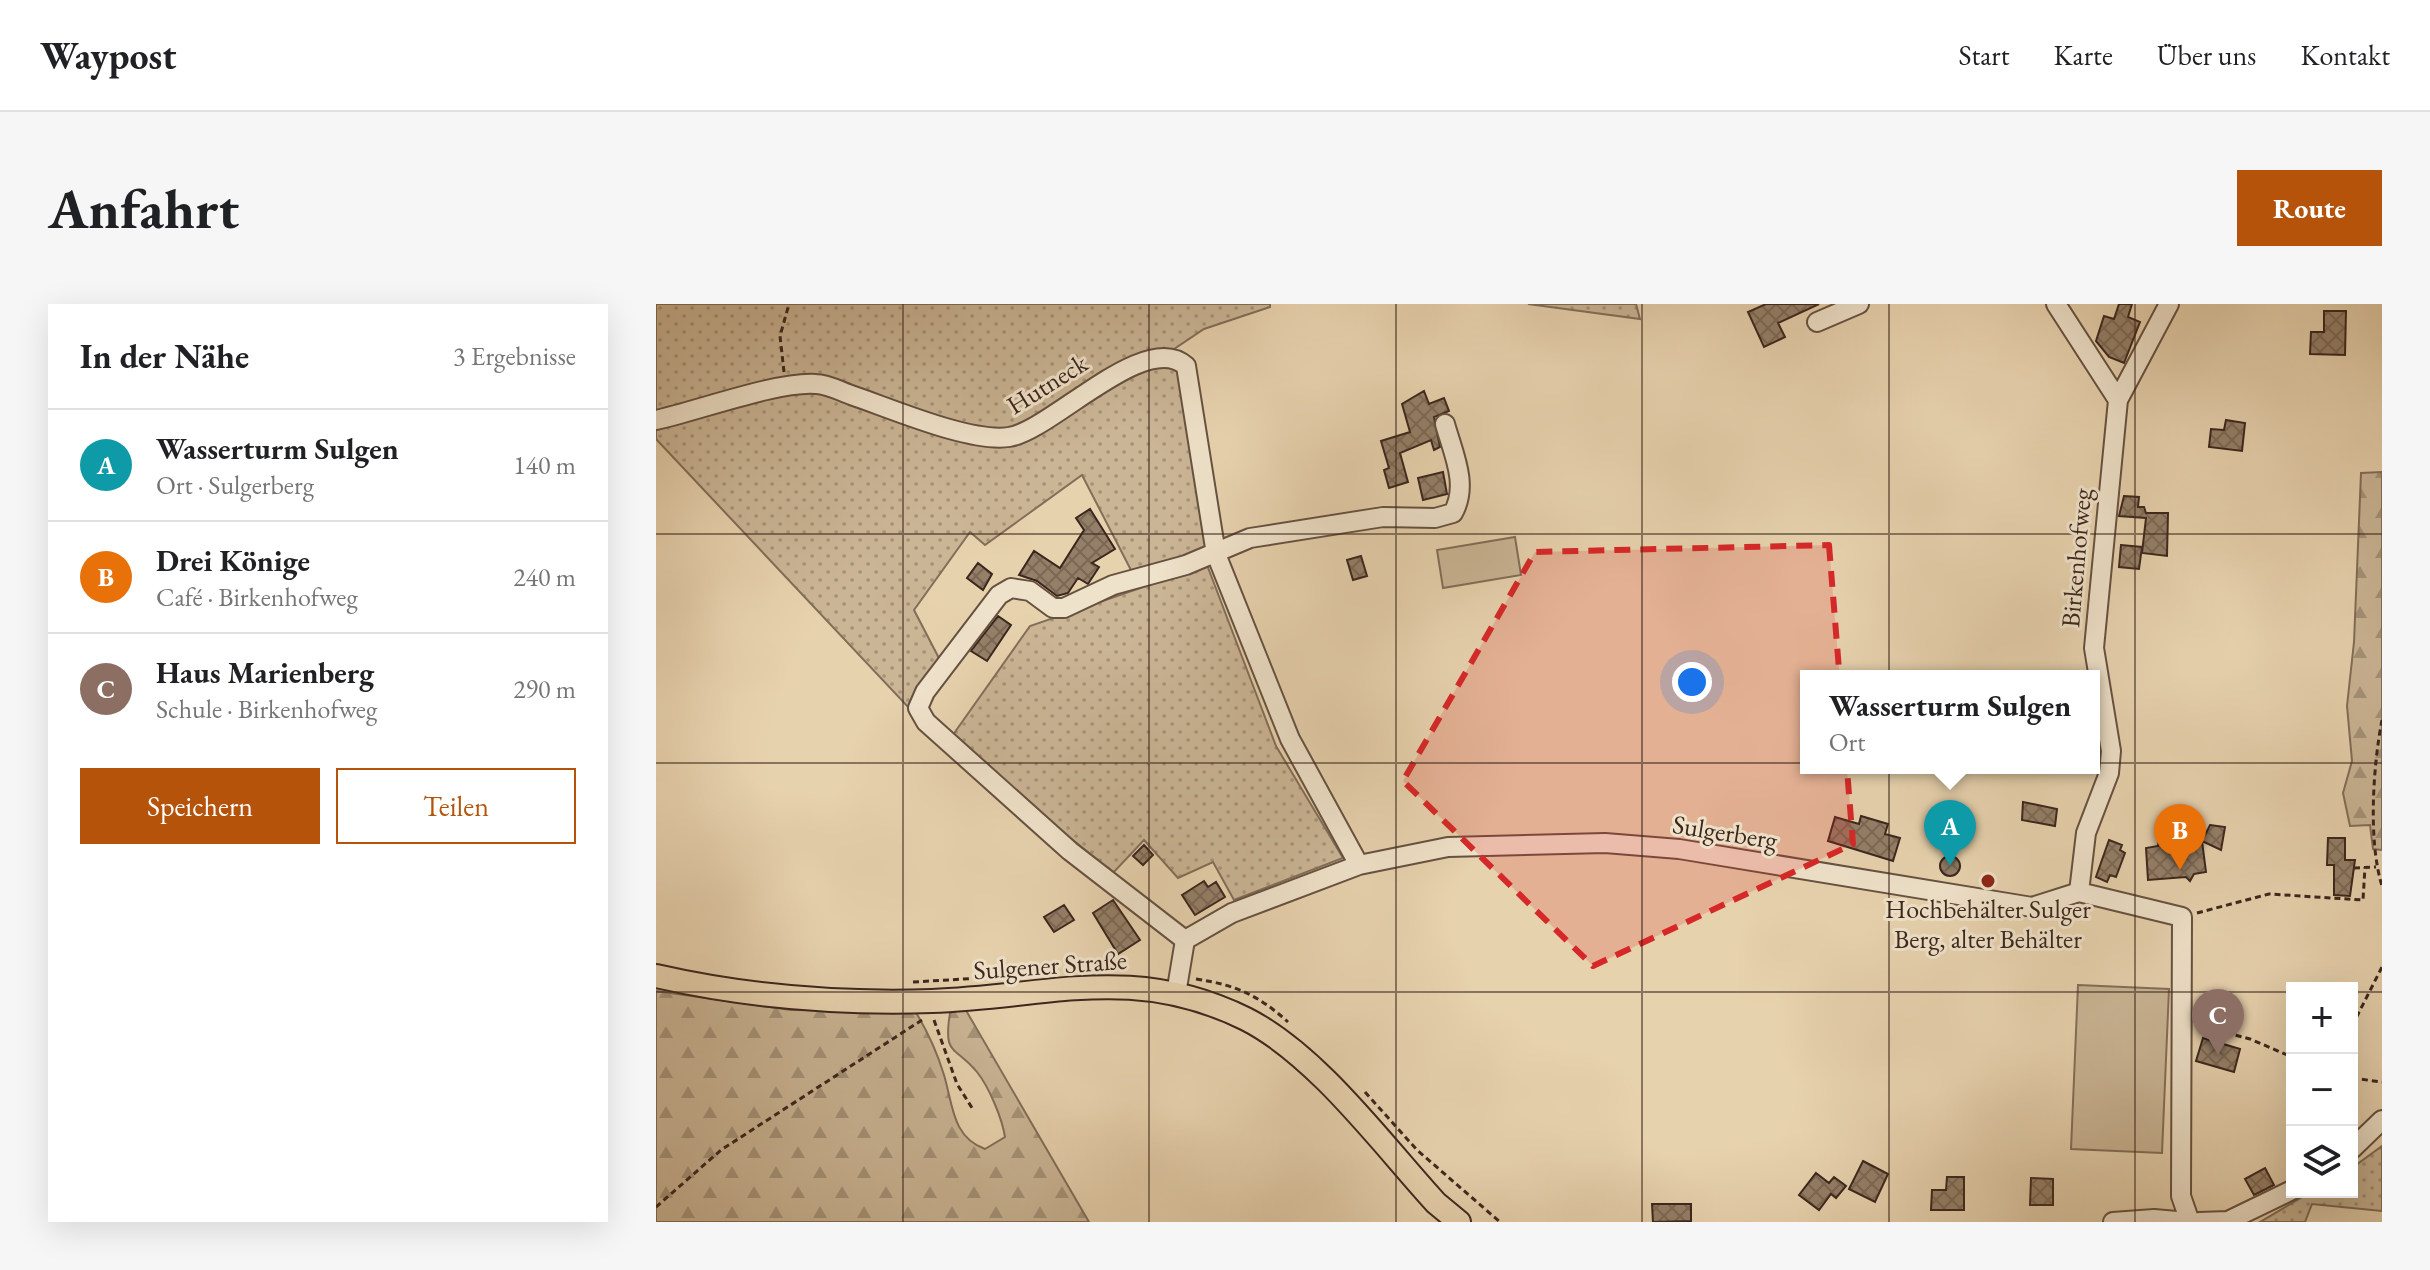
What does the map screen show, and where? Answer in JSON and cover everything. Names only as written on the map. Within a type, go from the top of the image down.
[{"type":"main road","name":"Sulgener Straße","points":[[656,976],[712,989],[810,1001],[931,1001],[1079,986],[1126,985],[1176,994],[1247,1019],[1310,1064],[1436,1203],[1459,1222]]},
{"type":"street","points":[[1817,322],[1859,304]]},
{"type":"street","points":[[2056,304],[2118,400]]},
{"type":"street","name":"Birkenhofweg","points":[[2098,670],[2094,648],[2118,400],[2169,304]]},
{"type":"street","name":"Hutneck","points":[[656,420],[786,387],[817,384],[956,431],[1008,438],[1037,426],[1106,377],[1166,357],[1178,359],[1186,366],[1216,554],[1290,739],[1359,865]]},
{"type":"street","points":[[1185,940],[1070,851],[926,722],[918,708],[925,692],[999,595],[1011,588],[1030,591],[1053,608],[1064,608],[1113,585],[1216,554],[1250,538],[1323,524],[1383,517],[1435,518],[1453,513],[1461,498],[1459,475],[1445,424]]},
{"type":"street","name":"Birkenhofweg","points":[[2079,892],[2086,833],[2109,773],[2111,751],[2100,684]]},
{"type":"street","name":"Sulgerberg","points":[[1359,865],[1448,847],[1605,843],[1679,849],[2032,907],[2079,892]]},
{"type":"street","points":[[1185,940],[1232,913],[1359,865]]},
{"type":"street","points":[[2079,892],[2182,917],[2181,1196],[2189,1222],[2154,1219],[2113,1222]]},
{"type":"street","points":[[1176,994],[1185,940]]},
{"type":"street","points":[[2358,1143],[2382,1120]]},
{"type":"street","points":[[2199,1222],[2228,1221],[2286,1193]]},
{"type":"path","points":[[786,387],[780,336],[789,304]]},
{"type":"path","points":[[2382,720],[2376,752],[2376,867],[2382,886]]},
{"type":"path","points":[[2182,917],[2269,894],[2363,900],[2365,867]]},
{"type":"path","points":[[2354,868],[2376,867]]},
{"type":"path","points":[[2358,1014],[2382,967]]},
{"type":"path","points":[[906,982],[928,981]]},
{"type":"path","points":[[656,1207],[721,1150],[932,1013],[957,1084],[974,1111]]},
{"type":"path","points":[[2181,1021],[2250,1039],[2286,1054]]},
{"type":"path","points":[[2358,1079],[2382,1082]]},
{"type":"highlighted area","points":[[1829,545],[1853,844],[1593,966],[1403,781],[1535,552]]},
{"type":"green space","points":[[656,304],[1270,304],[1270,307],[1204,329],[1171,351],[1102,371],[1027,426],[976,431],[826,381],[656,414]]},
{"type":"green space","points":[[1528,304],[1636,304],[1640,319]]},
{"type":"green space","points":[[1165,362],[1184,368],[1212,551],[1133,574],[1082,475],[985,545],[970,532],[914,610],[942,664],[909,708],[656,439],[656,426],[729,406],[817,389],[1006,443],[1109,384]]},
{"type":"green space","points":[[2382,472],[2382,850],[2373,849],[2370,825],[2350,826],[2343,793],[2352,761],[2347,706],[2354,642],[2361,473]]},
{"type":"green space","points":[[1515,537],[1521,575],[1443,588],[1437,550]]},
{"type":"green space","points":[[1207,565],[1276,746],[1343,858],[1234,900],[1213,862],[1178,878],[1144,840],[1113,873],[950,739],[1030,626]]},
{"type":"green space","points":[[2078,985],[2169,989],[2162,1153],[2071,1149]]},
{"type":"green space","points":[[656,991],[791,1010],[915,1011],[938,1058],[960,1128],[974,1144],[985,1149],[1005,1137],[986,1086],[950,1044],[950,1013],[964,1007],[1089,1222],[656,1222]]},
{"type":"green space","points":[[2382,1146],[2382,1211],[2312,1204],[2305,1222],[2260,1222],[2301,1198],[2358,1198],[2358,1164]]},
{"type":"building","points":[[1766,304],[1819,304],[1778,323],[1785,337],[1764,347],[1748,312]]},
{"type":"building","points":[[2119,304],[2132,304],[2128,317],[2140,322],[2124,363],[2109,357],[2096,341],[2104,316],[2114,319]]},
{"type":"building","points":[[2324,311],[2346,311],[2345,355],[2310,354],[2311,332],[2324,332]]},
{"type":"building","points":[[1424,391],[1429,404],[1444,398],[1449,411],[1434,417],[1440,447],[1434,450],[1431,440],[1400,453],[1408,482],[1389,488],[1384,470],[1389,468],[1381,441],[1410,432],[1402,404]]},
{"type":"building","points":[[2226,420],[2245,423],[2242,451],[2209,447],[2211,429],[2224,430]]},
{"type":"building","points":[[1443,472],[1447,494],[1423,500],[1418,478]]},
{"type":"building","points":[[2124,496],[2139,497],[2138,507],[2144,507],[2146,513],[2168,513],[2167,556],[2142,553],[2146,518],[2119,516]]},
{"type":"building","points":[[1090,509],[1115,549],[1092,563],[1099,567],[1088,584],[1078,578],[1068,593],[1057,596],[1037,581],[1019,575],[1034,551],[1060,568],[1084,530],[1076,518]]},
{"type":"building","points":[[2121,545],[2142,547],[2139,569],[2119,567]]},
{"type":"building","points":[[1361,556],[1367,576],[1353,580],[1347,560]]},
{"type":"building","points":[[978,563],[992,574],[983,590],[967,578]]},
{"type":"building","points":[[998,616],[1011,625],[987,661],[971,651]]},
{"type":"building","points":[[2023,802],[2057,809],[2055,826],[2022,820]]},
{"type":"building","points":[[1861,816],[1888,824],[1885,834],[1900,838],[1893,861],[1828,841],[1835,817],[1859,824]]},
{"type":"building","points":[[2210,825],[2225,827],[2221,850],[2202,841]]},
{"type":"building","points":[[2160,830],[2167,845],[2202,841],[2206,872],[2194,874],[2190,881],[2186,877],[2148,880],[2146,848],[2158,846]]},
{"type":"building","points":[[2328,838],[2345,838],[2345,860],[2355,860],[2350,896],[2334,895],[2334,865],[2327,865]]},
{"type":"building","points":[[2109,840],[2122,845],[2120,850],[2125,853],[2116,877],[2110,875],[2107,882],[2096,877]]},
{"type":"building","points":[[1144,845],[1153,855],[1143,865],[1133,856]]},
{"type":"building","points":[[1946,856],[1954,856],[1960,866],[1954,876],[1946,876],[1940,870],[1940,862]]},
{"type":"building","points":[[1204,881],[1208,887],[1216,882],[1225,897],[1195,915],[1182,895]]},
{"type":"building","points":[[1113,900],[1140,940],[1118,954],[1093,913]]},
{"type":"building","points":[[1064,905],[1074,920],[1054,932],[1044,917]]},
{"type":"building","points":[[2203,1038],[2240,1049],[2234,1072],[2196,1061]]},
{"type":"building","points":[[1863,1161],[1888,1174],[1875,1202],[1849,1189]]},
{"type":"building","points":[[2265,1168],[2274,1185],[2254,1195],[2245,1179]]},
{"type":"building","points":[[1816,1173],[1829,1183],[1834,1177],[1846,1186],[1836,1198],[1831,1194],[1819,1210],[1799,1195]]},
{"type":"building","points":[[1947,1177],[1964,1177],[1964,1210],[1931,1210],[1932,1190],[1946,1190]]},
{"type":"building","points":[[2031,1178],[2053,1179],[2053,1205],[2030,1205]]},
{"type":"building","points":[[1652,1204],[1691,1204],[1691,1221],[1653,1222]]},
{"type":"place","name":"Wasserturm Sulgen","points":[[1950,866]]},
{"type":"place","name":"Drei Könige","points":[[2180,870]]},
{"type":"place","name":"Hochbehälter Sulger Berg, alter Behälter","points":[[1988,881]]},
{"type":"place","name":"Haus Marienberg","points":[[2218,1055]]}]
